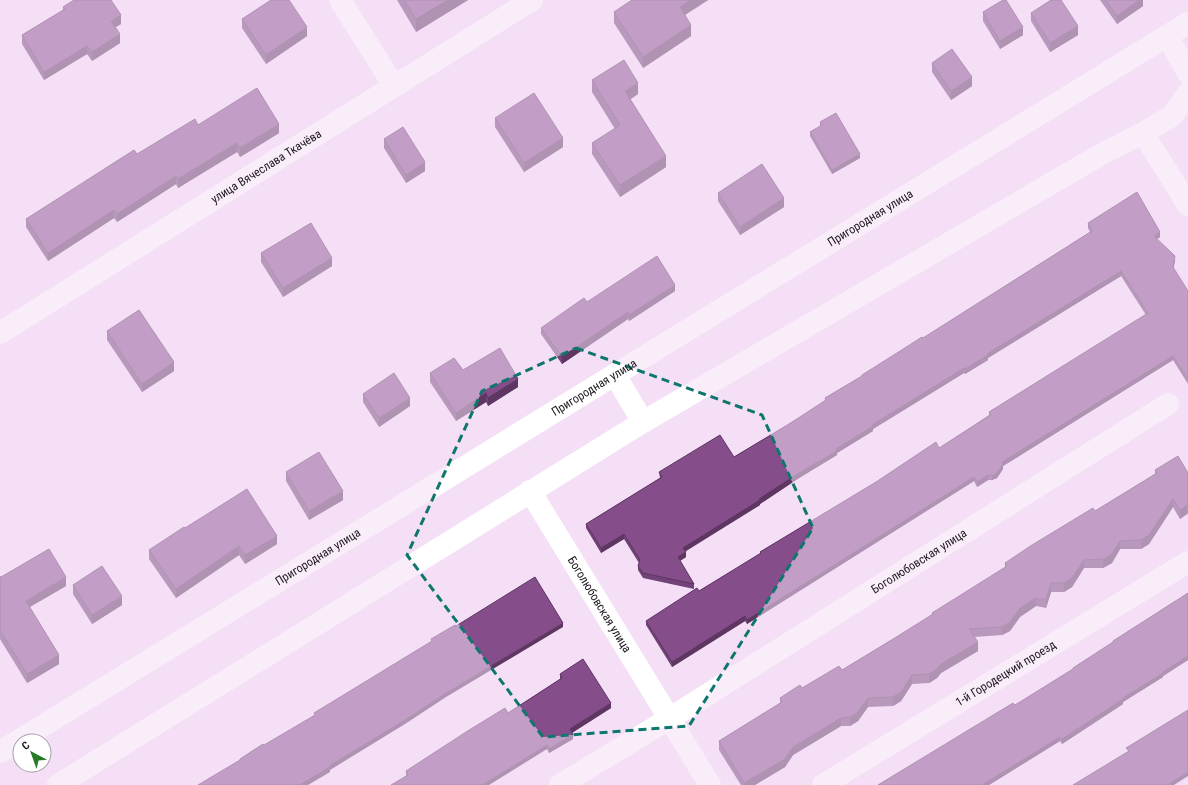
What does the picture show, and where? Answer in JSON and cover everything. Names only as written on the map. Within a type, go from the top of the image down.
[{"type":"street","points":[[340,0],[394,86]]},
{"type":"street","name":"улица Вячеслава Ткачёва","points":[[0,333],[532,0]]},
{"type":"street","name":"Пригородная улица","points":[[0,752],[1188,23]]},
{"type":"street","points":[[1167,36],[1188,73]]},
{"type":"street","points":[[58,785],[643,422],[1100,155],[1172,116],[1188,94]]},
{"type":"street","points":[[1143,133],[1188,205]]},
{"type":"street","points":[[615,375],[643,422]]},
{"type":"street","name":"Боголюбовская улица","points":[[560,785],[670,719],[1168,404]]},
{"type":"street","name":"Боголюбовская улица","points":[[530,491],[710,785]]},
{"type":"street","name":"1-й Городецкий проезд","points":[[824,785],[1188,562]]},
{"type":"highlighted area","points":[[576,348],[762,415],[813,528],[689,726],[543,737],[407,555],[482,391]]},
{"type":"building","points":[[74,0],[111,0],[121,15],[111,21],[120,34],[92,52],[87,46],[44,72],[22,35],[65,9],[63,7]]},
{"type":"building","points":[[271,0],[289,0],[307,27],[266,55],[242,19]]},
{"type":"building","points":[[404,0],[448,0],[416,19]]},
{"type":"building","points":[[632,0],[691,0],[680,7],[691,25],[643,57],[614,12]]},
{"type":"building","points":[[1003,0],[1006,0],[1023,27],[1000,41],[983,12]]},
{"type":"building","points":[[1051,0],[1061,0],[1078,26],[1050,43],[1031,13]]},
{"type":"building","points":[[1106,0],[1139,0],[1117,16]]},
{"type":"building","points":[[952,49],[972,77],[951,91],[932,63]]},
{"type":"building","points":[[624,60],[638,83],[625,91],[666,156],[620,185],[592,143],[620,125],[592,80]]},
{"type":"building","points":[[257,88],[279,124],[240,148],[237,143],[178,179],[176,176],[117,214],[114,210],[48,253],[26,219],[134,150],[137,154],[195,119],[198,125]]},
{"type":"building","points":[[534,93],[563,138],[524,163],[495,118]]},
{"type":"building","points":[[836,113],[860,154],[832,170],[810,132],[822,125],[820,122]]},
{"type":"building","points":[[403,127],[425,162],[406,175],[384,139]]},
{"type":"building","points":[[762,164],[784,198],[740,227],[718,193]]},
{"type":"building","points":[[1137,192],[1160,232],[1154,236],[1175,256],[1173,267],[1188,291],[1188,379],[1173,356],[1002,462],[1003,464],[997,473],[992,476],[988,475],[977,482],[974,477],[747,620],[745,616],[672,662],[646,621],[697,588],[699,591],[761,553],[760,552],[876,482],[936,442],[939,448],[991,415],[989,412],[1148,313],[1121,271],[987,354],[988,355],[965,369],[964,368],[872,425],[873,426],[836,449],[837,451],[799,473],[759,499],[760,500],[683,548],[686,552],[678,557],[694,584],[643,573],[638,566],[640,560],[624,534],[601,548],[586,524],[662,477],[659,472],[720,435],[734,457],[789,424],[826,400],[825,398],[1092,231],[1088,223]]},
{"type":"building","points":[[311,223],[332,258],[283,288],[261,253]]},
{"type":"building","points":[[657,256],[675,285],[629,315],[628,312],[562,357],[541,328],[584,298],[587,302]]},
{"type":"building","points":[[139,310],[174,362],[142,384],[107,331]]},
{"type":"building","points":[[500,348],[518,379],[488,398],[486,393],[456,413],[430,373],[454,358],[463,370]]},
{"type":"building","points":[[394,373],[410,398],[379,418],[363,394]]},
{"type":"building","points":[[319,452],[343,491],[309,511],[286,472]]},
{"type":"building","points":[[1178,456],[1188,473],[1188,506],[1187,505],[1180,510],[1173,499],[1149,535],[1141,540],[1120,541],[1112,554],[1103,559],[1084,560],[1072,578],[1064,583],[1051,583],[1046,600],[1036,598],[1020,608],[1010,622],[1002,627],[969,629],[978,642],[941,664],[937,669],[929,674],[912,675],[901,692],[893,697],[868,698],[858,712],[850,717],[841,718],[793,747],[785,759],[744,783],[719,741],[782,702],[780,698],[800,685],[802,688],[839,666],[842,670],[898,636],[1007,566],[1005,563],[1032,545],[1093,508],[1095,511],[1157,473],[1155,470]]},
{"type":"building","points":[[247,489],[277,536],[245,555],[239,546],[176,589],[149,550]]},
{"type":"building","points":[[49,549],[66,577],[26,601],[59,655],[27,674],[0,630],[0,576],[1,577]]},
{"type":"building","points":[[102,566],[122,596],[92,615],[73,585]]},
{"type":"building","points":[[535,577],[563,623],[446,693],[405,720],[329,766],[330,767],[300,785],[198,785],[240,760],[263,744],[264,745],[315,715],[314,713],[432,641],[431,639],[455,625],[456,626]]},
{"type":"building","points":[[1188,593],[1188,656],[1062,739],[1060,737],[982,785],[878,785],[1013,703],[1015,705],[1073,669],[1113,641]]},
{"type":"building","points":[[583,659],[611,703],[570,729],[573,734],[549,749],[547,745],[482,785],[391,785],[408,775],[406,771],[466,732],[505,708],[508,713],[562,678],[560,674]]},
{"type":"building","points":[[1188,710],[1188,772],[1167,785],[1073,785],[1129,751],[1126,748]]}]
